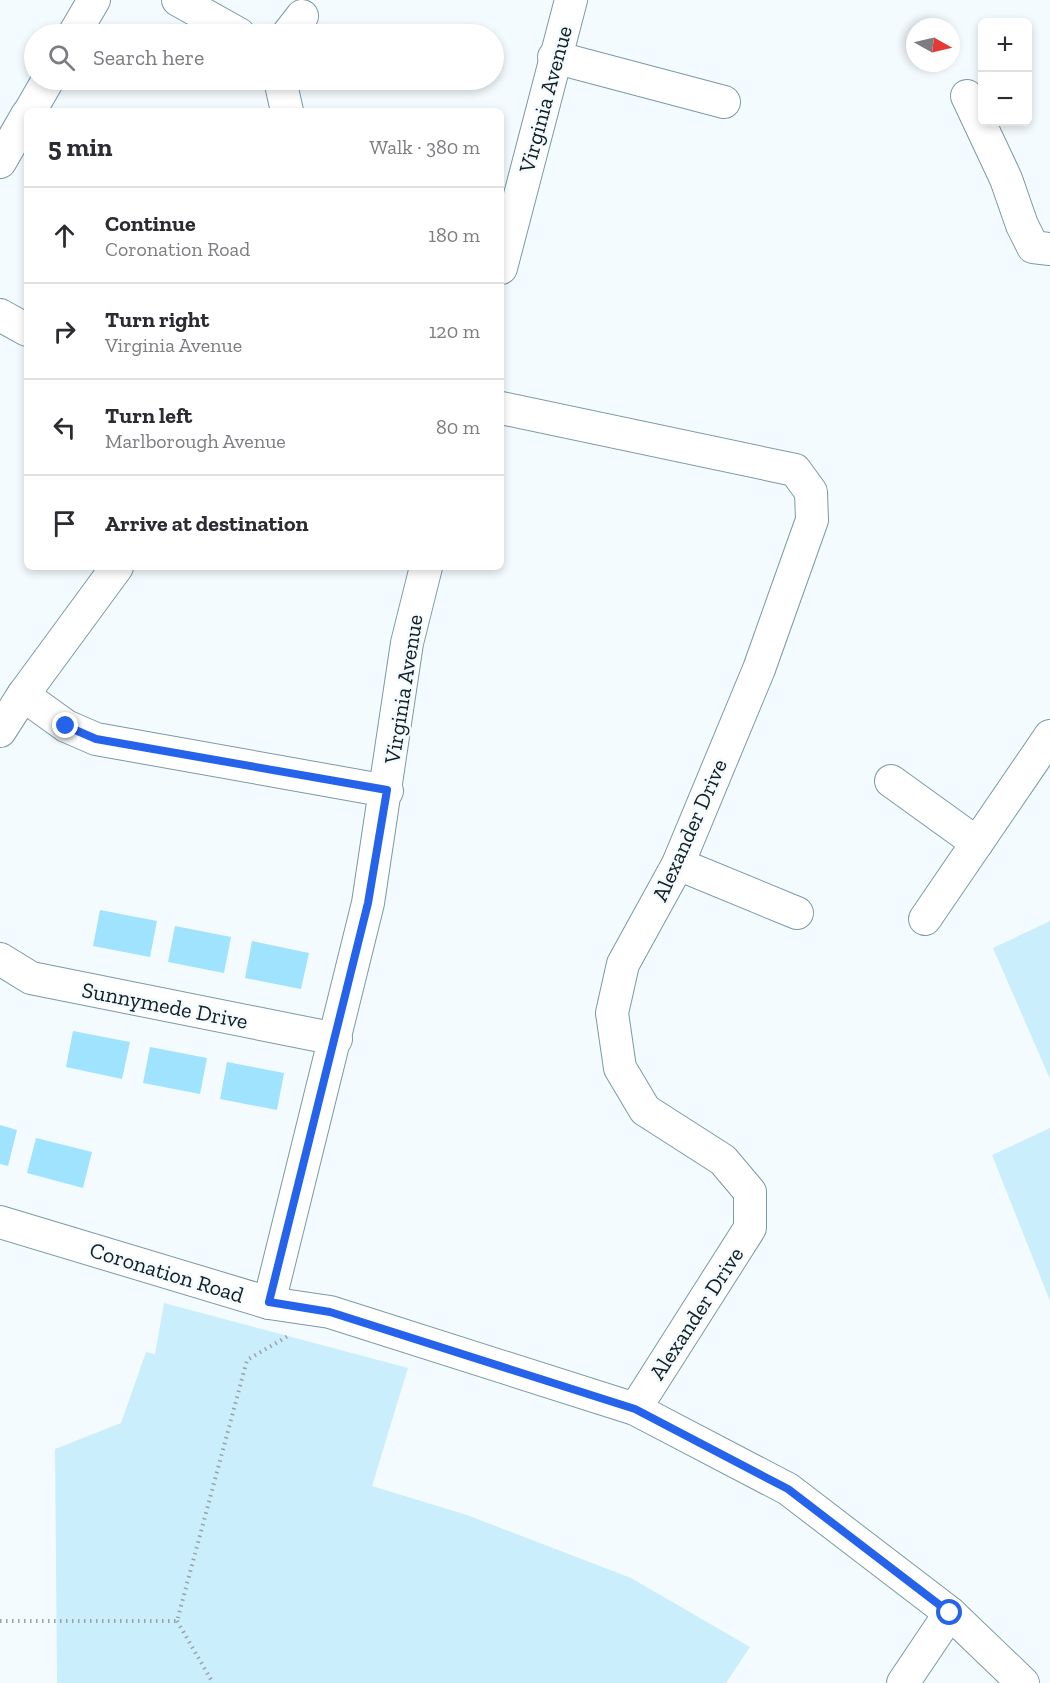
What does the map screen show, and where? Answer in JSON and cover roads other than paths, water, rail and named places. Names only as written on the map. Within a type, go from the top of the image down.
[{"type":"street","points":[[80,24],[94,0]]},
{"type":"street","points":[[178,0],[221,24]]},
{"type":"street","name":"Virginia Avenue","points":[[504,256],[554,57],[571,0]]},
{"type":"street","points":[[554,57],[724,102]]},
{"type":"street","points":[[32,108],[42,90]]},
{"type":"street","points":[[282,90],[286,108]]},
{"type":"street","points":[[967,96],[1006,179],[1022,225],[1034,247],[1050,249]]},
{"type":"street","points":[[0,162],[24,120]]},
{"type":"street","points":[[0,315],[24,328]]},
{"type":"street","name":"Alexander Drive","points":[[504,409],[795,470],[812,492],[812,520],[759,669],[678,864],[624,964],[612,1012],[620,1068],[645,1110],[723,1160],[750,1192],[750,1228],[635,1409]]},
{"type":"street","points":[[0,731],[115,570]]},
{"type":"street","name":"Virginia Avenue","points":[[269,1302],[368,903],[387,790],[407,643],[425,570]]},
{"type":"street","points":[[23,696],[66,726],[96,739],[387,790]]},
{"type":"street","points":[[925,919],[1050,736]]},
{"type":"street","points":[[891,782],[977,843]]},
{"type":"street","points":[[678,864],[797,913]]},
{"type":"street","name":"Sunnymede Drive","points":[[0,959],[32,978],[336,1039]]},
{"type":"street","name":"Coronation Road","points":[[0,1222],[269,1302],[330,1312],[635,1409],[788,1489],[950,1613],[1023,1683]]},
{"type":"street","points":[[903,1683],[950,1613]]}]
